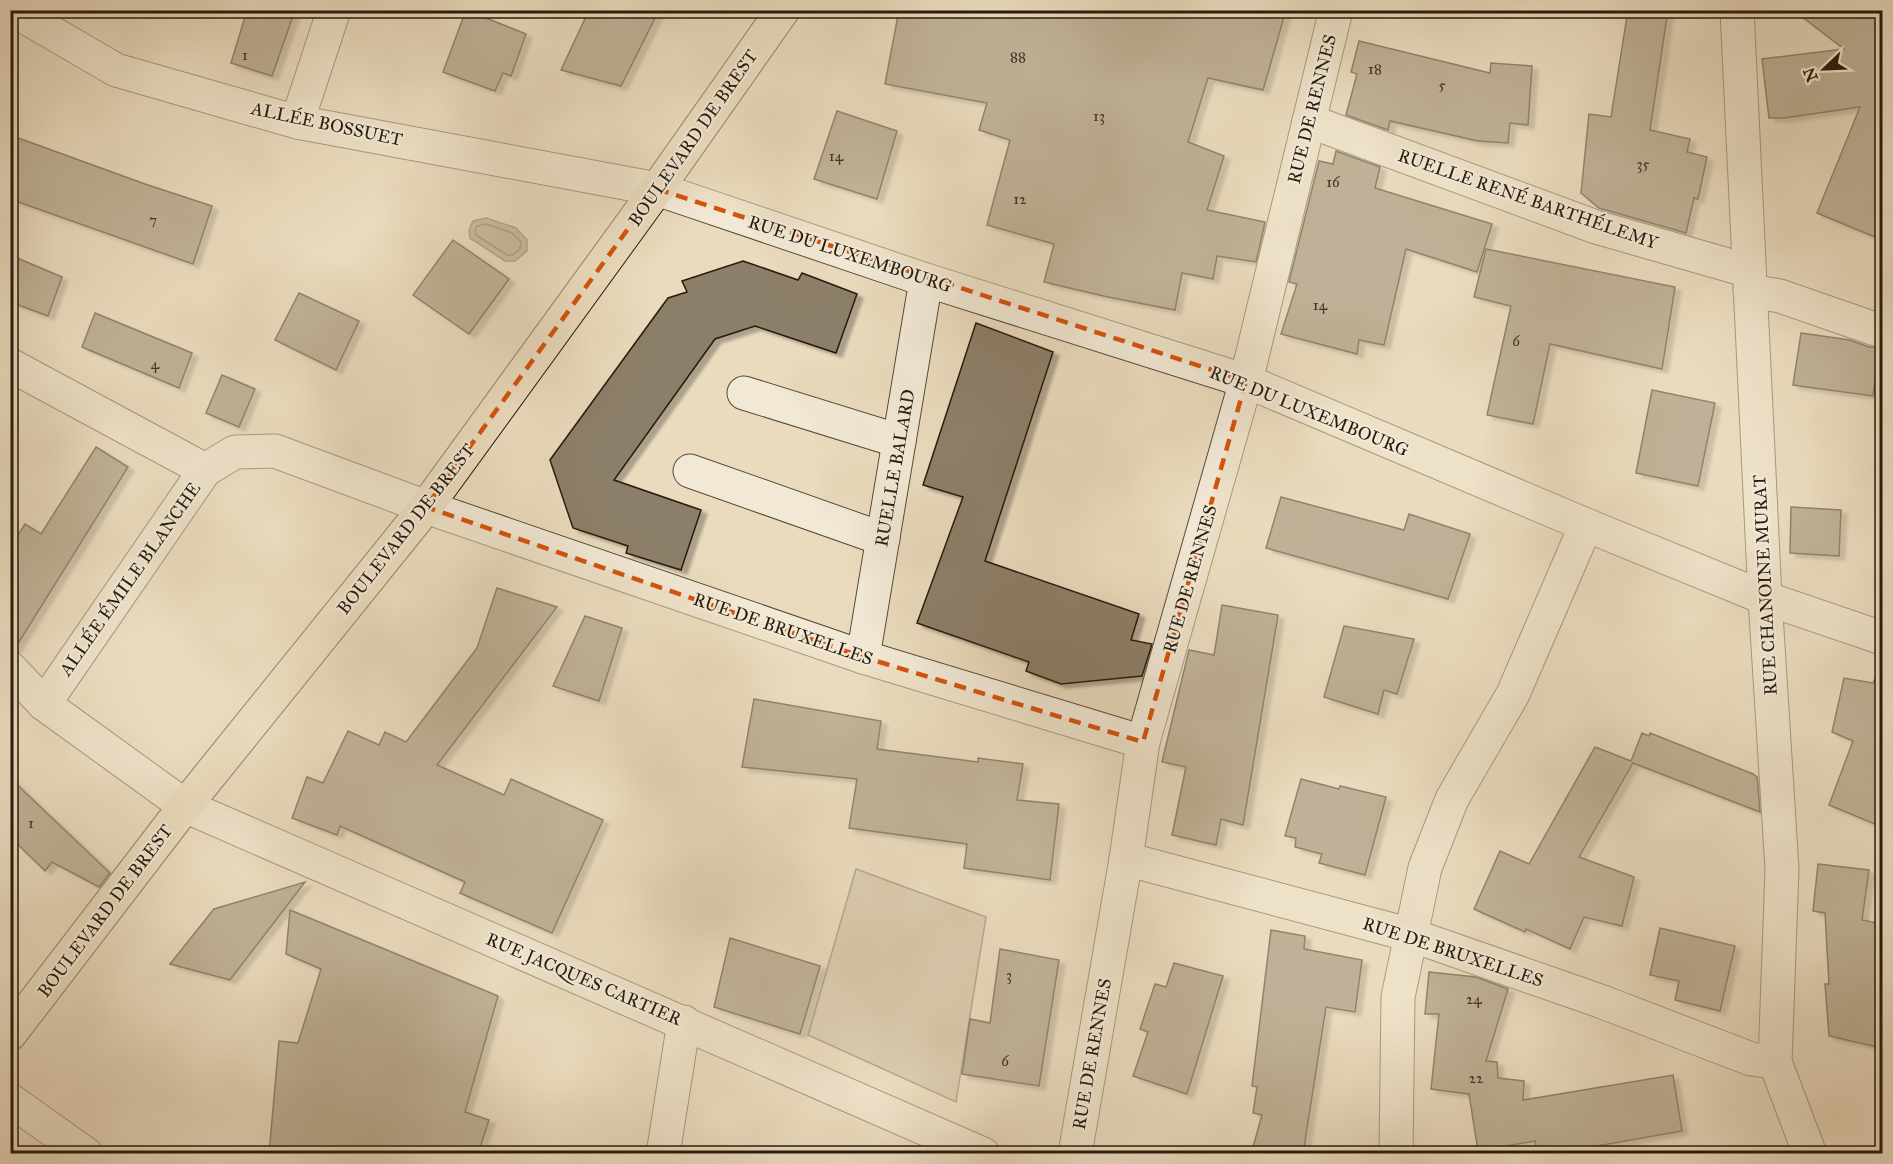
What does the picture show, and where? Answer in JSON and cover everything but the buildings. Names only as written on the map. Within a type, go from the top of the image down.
[{"type":"main road","name":"BOULEVARD DE BREST","points":[[10,1034],[185,806],[426,507],[657,189],[783,10]]},
{"type":"street","name":"ALLÉE BOSSUET","points":[[13,10],[116,70],[297,122],[657,189]]},
{"type":"street","points":[[297,122],[334,10]]},
{"type":"street","name":"RUE DE RENNES","points":[[1075,1154],[1126,859],[1143,742],[1246,381],[1336,10]]},
{"type":"street","name":"RUE CHANOINE MURAT","points":[[1737,10],[1765,598],[1782,868],[1775,1062],[1810,1154]]},
{"type":"street","name":"RUELLE RENÉ BARTHÉLEMY","points":[[1309,121],[1875,329]]},
{"type":"street","name":"RUE DU LUXEMBOURG","points":[[657,189],[926,280],[1246,381],[1765,598],[1882,638]]},
{"type":"street","name":"RUELLE BALARD","points":[[863,657],[926,280]]},
{"type":"street","points":[[10,365],[205,470]]},
{"type":"street","points":[[744,393],[900,441]]},
{"type":"street","name":"ALLÉE ÉMILE BLANCHE","points":[[44,704],[205,470],[236,452],[275,451],[426,507]]},
{"type":"street","points":[[690,471],[883,539]]},
{"type":"street","name":"RUE DE BRUXELLES","points":[[426,507],[863,657],[1143,742]]},
{"type":"street","points":[[1396,1154],[1398,997],[1425,868],[1452,799],[1514,694],[1586,525]]},
{"type":"street","name":"RUE JACQUES CARTIER","points":[[10,668],[44,704],[185,806],[983,1154]]},
{"type":"street","name":"RUE DE BRUXELLES","points":[[1126,859],[1411,935],[1600,1001],[1751,1059],[1775,1062]]},
{"type":"street","points":[[663,1154],[684,1022]]},
{"type":"street","points":[[10,1100],[86,1154]]},
{"type":"highlighted area","points":[[657,189],[1246,381],[1143,742],[863,657],[426,507]]},
{"type":"shaded area","points":[[856,869],[986,917],[956,1102],[808,1035]]},
{"type":"water","points":[[486,218],[516,228],[527,240],[527,251],[515,261],[505,261],[470,238],[469,230],[473,221]]}]
